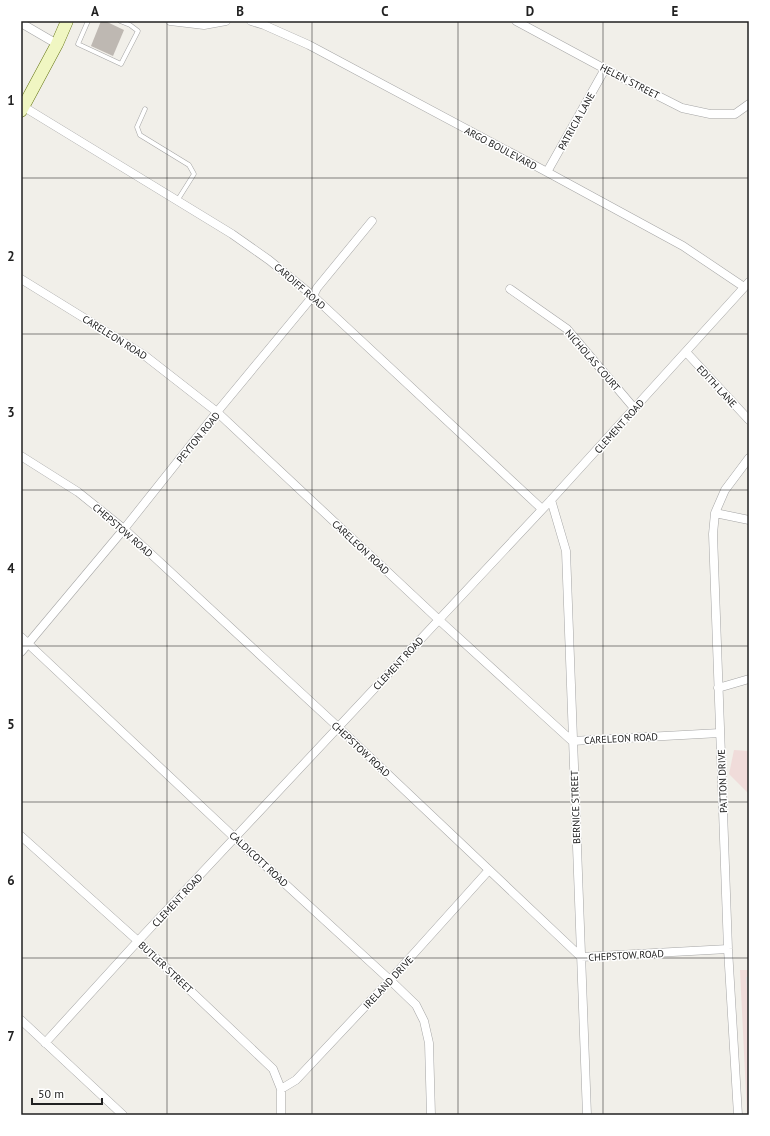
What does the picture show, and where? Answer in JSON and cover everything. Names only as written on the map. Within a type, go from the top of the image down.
[{"type":"main road","points":[[24,103],[57,44],[67,21]]},
{"type":"street","points":[[170,21],[184,24],[204,25],[226,21]]},
{"type":"street","name":"ARGO BOULEVARD","points":[[251,21],[264,25],[309,46],[547,172],[683,246],[746,284]]},
{"type":"street","name":"HELEN STREET","points":[[516,21],[605,69],[682,108],[710,114],[735,114],[749,104]]},
{"type":"street","points":[[21,23],[57,44]]},
{"type":"street","name":"PATRICIA LANE","points":[[547,172],[605,69]]},
{"type":"street","name":"CARDIFF ROAD","points":[[24,103],[263,255],[313,296],[542,509]]},
{"type":"street","name":"PEYTON ROAD","points":[[21,652],[124,529],[372,221]]},
{"type":"street","name":"CARELEON ROAD","points":[[21,279],[144,355],[217,412],[439,620],[572,741],[720,733]]},
{"type":"street","name":"CLEMENT ROAD","points":[[46,1043],[138,941],[551,500],[746,284]]},
{"type":"street","name":"NICHOLAS COURT","points":[[510,288],[567,329],[634,408]]},
{"type":"street","name":"EDITH LANE","points":[[686,352],[749,420]]},
{"type":"street","name":"CHEPSTOW ROAD","points":[[21,456],[78,492],[124,529],[338,727],[580,957],[728,949]]},
{"type":"street","name":"PATTON DRIVE","points":[[738,1115],[728,949],[713,534],[715,513],[725,490],[749,458]]},
{"type":"street","name":"BERNICE STREET","points":[[551,500],[566,551],[587,1115]]},
{"type":"street","points":[[715,513],[749,520]]},
{"type":"street","name":"CALDICOTT ROAD","points":[[21,637],[416,1005],[424,1021],[429,1042],[431,1115]]},
{"type":"street","points":[[718,688],[749,679]]},
{"type":"street","name":"BUTLER STREET","points":[[21,836],[138,941],[273,1069],[281,1089],[281,1115]]},
{"type":"street","name":"IRELAND DRIVE","points":[[281,1089],[296,1080],[490,870]]},
{"type":"street","points":[[21,1020],[123,1115]]},
{"type":"lane","points":[[88,21],[78,44],[121,64],[138,31],[131,23],[120,21]]},
{"type":"lane","points":[[145,109],[137,127],[140,136],[189,165],[194,174],[177,201]]},
{"type":"shaded area","points":[[734,750],[749,751],[749,794],[729,774]]},
{"type":"shaded area","points":[[740,970],[749,970],[749,1115],[747,1115]]},
{"type":"shaded area","points":[[746,977],[749,977],[749,1016]]},
{"type":"building","points":[[101,21],[105,21],[124,30],[113,56],[91,46]]}]
